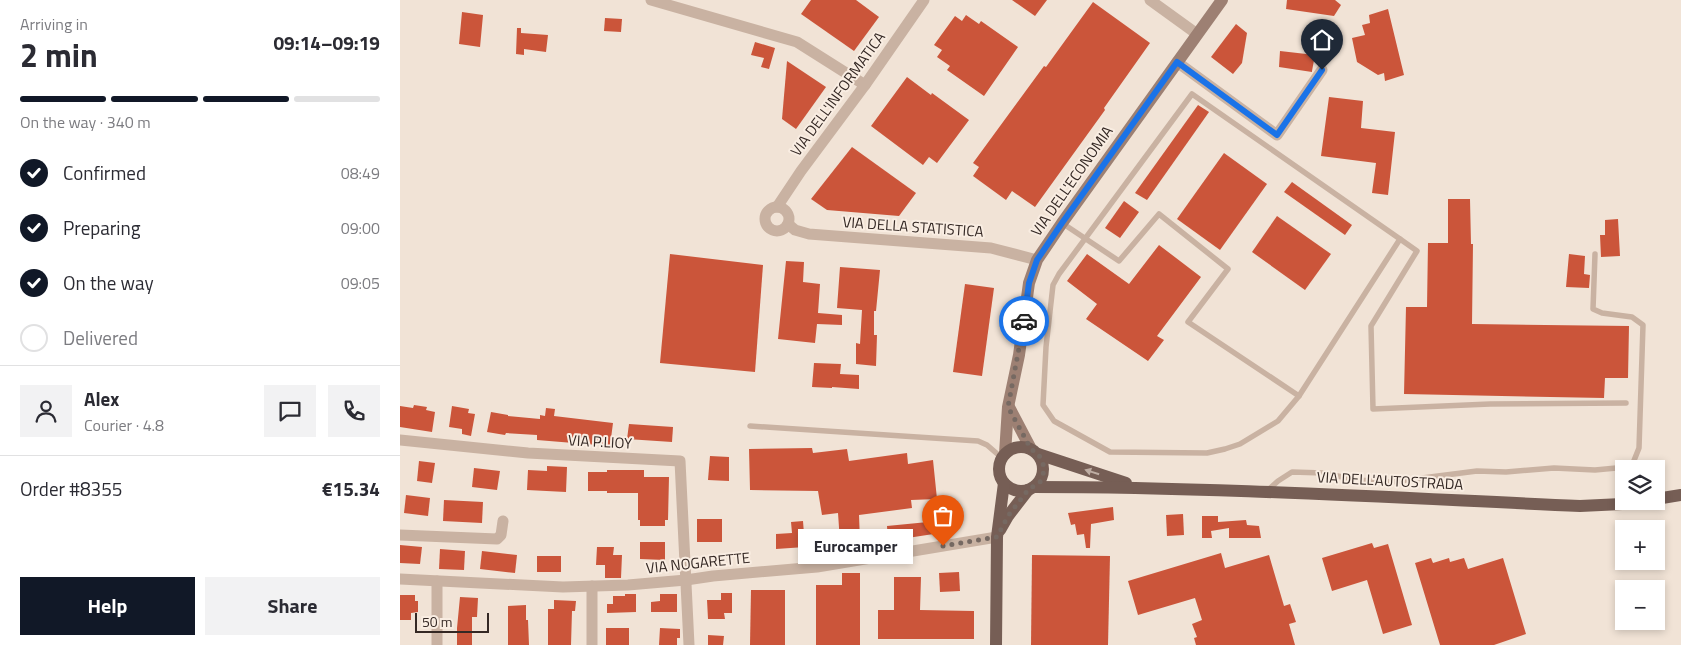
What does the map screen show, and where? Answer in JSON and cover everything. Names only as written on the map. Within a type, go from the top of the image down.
[{"type":"main road","name":"VIA DELL'ECONOMIA","points":[[1004,456],[1008,407],[1019,355],[1029,283],[1037,260],[1222,0]]},
{"type":"main road","points":[[997,537],[1008,516],[1031,489],[1040,482],[1044,468],[1042,460],[1035,452],[1008,407]]},
{"type":"main road","name":"VIA DELL'AUTOSTRADA","points":[[1004,456],[1018,447],[1138,487]]},
{"type":"main road","points":[[996,645],[997,537],[1004,483],[999,471],[1004,456]]},
{"type":"main road","name":"VIA DELL'AUTOSTRADA","points":[[1004,483],[1015,491],[1138,487],[1267,491],[1580,506],[1615,504]]},
{"type":"main road","points":[[1665,496],[1681,487]]},
{"type":"main road","points":[[1665,498],[1681,495]]},
{"type":"street","points":[[651,0],[797,42],[865,85]]},
{"type":"street","name":"VIA DELL'INFORMATICA","points":[[778,207],[801,171],[865,85],[924,0]]},
{"type":"street","points":[[1150,0],[1197,34]]},
{"type":"street","points":[[1177,62],[1277,135],[1322,70]]},
{"type":"street","points":[[774,207],[785,210],[788,224],[783,230],[772,231],[766,226],[764,219],[767,211],[774,207]]},
{"type":"street","name":"VIA DELLA STATISTICA","points":[[788,224],[794,230],[809,234],[991,248],[1037,260]]},
{"type":"street","name":"VIA P.LIOY","points":[[400,440],[528,453],[680,461],[686,580]]},
{"type":"street","points":[[400,535],[497,539],[501,535],[503,521]]},
{"type":"street","name":"VIA NOGARETTE","points":[[400,579],[563,587],[686,580],[817,567],[997,537]]},
{"type":"street","points":[[686,580],[689,645]]},
{"type":"street","points":[[437,581],[437,645]]},
{"type":"street","points":[[592,586],[592,645]]},
{"type":"lane","points":[[1400,239],[1300,396],[1278,421],[1240,444],[1207,453],[1110,452],[1054,421],[1043,405],[1046,347],[1053,285],[1059,274],[1192,94],[1400,239],[1417,251],[1371,326],[1373,409],[1490,404],[1626,402]]},
{"type":"lane","points":[[1062,223],[1120,261],[1159,214],[1228,269],[1188,322],[1300,396]]},
{"type":"lane","points":[[1267,491],[1292,472],[1391,482],[1478,471],[1506,472],[1554,468],[1596,470],[1627,467],[1633,463],[1639,448],[1643,325],[1632,317],[1602,313],[1593,309],[1595,254]]},
{"type":"lane","points":[[750,426],[978,441],[1004,456]]},
{"type":"building","points":[[811,0],[856,0],[879,17],[854,51],[801,14]]},
{"type":"building","points":[[1012,0],[1047,0],[1035,16]]},
{"type":"building","points":[[1287,0],[1335,0],[1341,5],[1334,16],[1286,9]]},
{"type":"building","points":[[1093,2],[1150,43],[1104,108],[1105,110],[1035,207],[1012,191],[1006,200],[973,176],[979,167],[973,163]]},
{"type":"building","points":[[1388,9],[1404,75],[1385,81],[1384,73],[1378,75],[1357,62],[1352,38],[1365,35],[1362,25],[1370,23],[1369,15]]},
{"type":"building","points":[[462,12],[483,15],[480,47],[459,44]]},
{"type":"building","points":[[966,15],[979,24],[981,21],[1018,47],[984,96],[947,70],[950,66],[937,57],[942,50],[934,45],[955,16],[962,21]]},
{"type":"building","points":[[605,18],[622,19],[621,32],[604,31]]},
{"type":"building","points":[[1236,24],[1247,33],[1242,63],[1233,74],[1211,57]]},
{"type":"building","points":[[517,28],[521,28],[521,33],[548,35],[546,52],[524,49],[524,55],[516,54]]},
{"type":"building","points":[[755,42],[775,48],[769,69],[761,67],[764,58],[751,55]]},
{"type":"building","points":[[1280,51],[1315,55],[1312,72],[1279,67]]},
{"type":"building","points":[[787,61],[826,87],[796,129],[782,119]]},
{"type":"building","points":[[907,77],[969,120],[937,163],[929,157],[923,165],[871,126]]},
{"type":"building","points":[[1329,97],[1363,101],[1361,128],[1395,132],[1388,195],[1372,193],[1376,163],[1321,156]]},
{"type":"building","points":[[1198,105],[1209,112],[1147,200],[1135,193]]},
{"type":"building","points":[[852,147],[916,193],[899,216],[827,210],[811,199]]},
{"type":"building","points":[[1224,153],[1267,184],[1220,250],[1177,219]]},
{"type":"building","points":[[1292,182],[1352,225],[1345,235],[1284,192]]},
{"type":"building","points":[[1448,199],[1470,199],[1471,244],[1473,244],[1472,324],[1629,326],[1628,378],[1605,378],[1604,398],[1404,394],[1406,307],[1427,307],[1428,243],[1448,243]]},
{"type":"building","points":[[1124,201],[1139,212],[1120,238],[1105,228]]},
{"type":"building","points":[[1277,216],[1331,254],[1305,290],[1252,252]]},
{"type":"building","points":[[1618,219],[1620,256],[1601,257],[1600,235],[1605,235],[1605,220]]},
{"type":"building","points":[[1159,245],[1201,277],[1157,336],[1164,340],[1148,361],[1086,319],[1097,304],[1067,281],[1087,254],[1129,284]]},
{"type":"building","points":[[670,254],[763,265],[755,372],[660,363]]},
{"type":"building","points":[[1569,254],[1585,256],[1584,274],[1590,275],[1589,288],[1566,287]]},
{"type":"building","points":[[786,261],[804,262],[803,282],[820,284],[818,313],[842,315],[842,325],[817,324],[815,343],[778,339]]},
{"type":"building","points":[[840,267],[880,270],[876,311],[874,311],[874,335],[877,335],[876,366],[856,364],[856,343],[860,344],[862,310],[837,308]]},
{"type":"building","points":[[965,284],[994,288],[982,376],[953,372]]},
{"type":"building","points":[[814,363],[841,364],[840,374],[859,375],[859,389],[812,387]]},
{"type":"building","points":[[414,405],[427,407],[426,410],[435,412],[432,432],[400,427],[400,406],[413,408]]},
{"type":"building","points":[[452,406],[469,409],[468,413],[475,414],[471,436],[462,434],[462,429],[449,427]]},
{"type":"building","points":[[546,408],[555,409],[554,416],[613,423],[610,446],[537,440],[537,435],[506,433],[505,435],[487,432],[491,412],[508,416],[540,419],[540,415],[545,416]]},
{"type":"building","points":[[629,424],[673,427],[672,442],[627,439]]},
{"type":"building","points":[[812,448],[813,453],[847,449],[849,461],[907,453],[908,464],[933,460],[937,499],[911,500],[912,508],[859,515],[860,541],[840,542],[838,513],[822,515],[818,491],[750,490],[749,449]]},
{"type":"building","points":[[710,456],[729,457],[729,481],[708,480]]},
{"type":"building","points":[[419,461],[435,463],[432,483],[417,481]]},
{"type":"building","points":[[547,466],[567,467],[566,492],[527,490],[528,470],[547,471]]},
{"type":"building","points":[[474,468],[500,471],[497,490],[472,487]]},
{"type":"building","points":[[607,470],[644,470],[644,477],[669,477],[668,520],[665,520],[665,526],[640,526],[640,520],[638,520],[638,493],[588,491],[588,472],[607,472]]},
{"type":"building","points":[[406,495],[430,498],[428,516],[404,513]]},
{"type":"building","points":[[444,500],[483,502],[482,523],[443,521]]},
{"type":"building","points":[[1113,507],[1114,520],[1091,524],[1090,548],[1086,548],[1084,534],[1077,535],[1075,524],[1071,525],[1068,513]]},
{"type":"building","points":[[1183,514],[1184,535],[1167,536],[1166,515]]},
{"type":"building","points":[[1202,516],[1218,516],[1218,522],[1246,520],[1247,525],[1259,526],[1261,538],[1229,538],[1229,528],[1211,531],[1212,538],[1202,538]]},
{"type":"building","points":[[697,519],[722,519],[722,542],[697,542]]},
{"type":"building","points":[[803,521],[805,547],[776,549],[776,534],[792,533],[791,522]]},
{"type":"building","points":[[938,521],[940,533],[888,541],[887,526]]},
{"type":"building","points":[[640,542],[665,542],[665,560],[640,559]]},
{"type":"building","points":[[1372,543],[1374,548],[1388,544],[1412,625],[1383,634],[1367,580],[1332,591],[1322,558]]},
{"type":"building","points":[[400,545],[422,547],[420,564],[400,563]]},
{"type":"building","points":[[597,547],[614,547],[613,555],[622,555],[621,578],[605,578],[605,565],[596,565]]},
{"type":"building","points":[[440,549],[465,551],[464,570],[439,569]]},
{"type":"building","points":[[482,551],[517,555],[515,573],[480,569]]},
{"type":"building","points":[[1221,553],[1225,568],[1269,555],[1284,606],[1290,604],[1296,622],[1289,624],[1295,645],[1196,645],[1194,638],[1197,637],[1192,624],[1202,620],[1195,598],[1138,615],[1128,581]]},
{"type":"building","points":[[1032,555],[1110,556],[1108,645],[1031,645]]},
{"type":"building","points":[[537,556],[561,556],[561,572],[537,572]]},
{"type":"building","points":[[1431,558],[1433,563],[1449,558],[1450,562],[1464,558],[1468,569],[1503,558],[1526,634],[1494,645],[1440,645],[1415,563]]},
{"type":"building","points":[[959,572],[960,591],[940,592],[939,573]]},
{"type":"building","points":[[842,573],[860,573],[860,645],[816,645],[816,585],[842,585]]},
{"type":"building","points":[[894,577],[921,577],[920,610],[974,611],[974,639],[878,639],[878,610],[894,610]]},
{"type":"building","points":[[751,590],[785,590],[785,645],[750,645]]},
{"type":"building","points":[[721,593],[732,593],[732,613],[724,613],[725,619],[708,619],[707,600],[721,600]]},
{"type":"building","points":[[625,594],[636,594],[636,612],[607,613],[607,604],[613,604],[613,596],[625,596]]},
{"type":"building","points":[[660,594],[677,594],[677,612],[651,612],[651,602],[660,601]]},
{"type":"building","points":[[400,595],[415,595],[415,601],[418,601],[418,612],[411,613],[411,620],[400,620]]},
{"type":"building","points":[[460,597],[478,598],[477,617],[472,617],[472,645],[457,645]]},
{"type":"building","points":[[554,600],[576,601],[575,611],[572,611],[571,645],[548,645],[548,609],[554,609]]},
{"type":"building","points":[[526,605],[529,645],[508,645],[508,606]]},
{"type":"building","points":[[606,628],[629,628],[629,645],[606,645]]},
{"type":"building","points":[[660,628],[680,629],[680,638],[677,638],[677,645],[659,645]]},
{"type":"building","points":[[708,635],[724,636],[723,645],[708,645]]},
{"type":"way so far","points":[[943,546],[997,537],[1008,516],[1028,490],[1040,482],[1043,475],[1042,460],[1031,449],[1008,407],[1024,321]]},
{"type":"place","name":"Eurocamper","points":[[943,546]]},
{"type":"route","points":[[1024,321],[1029,283],[1037,260],[1177,62],[1277,135],[1322,70]]}]
